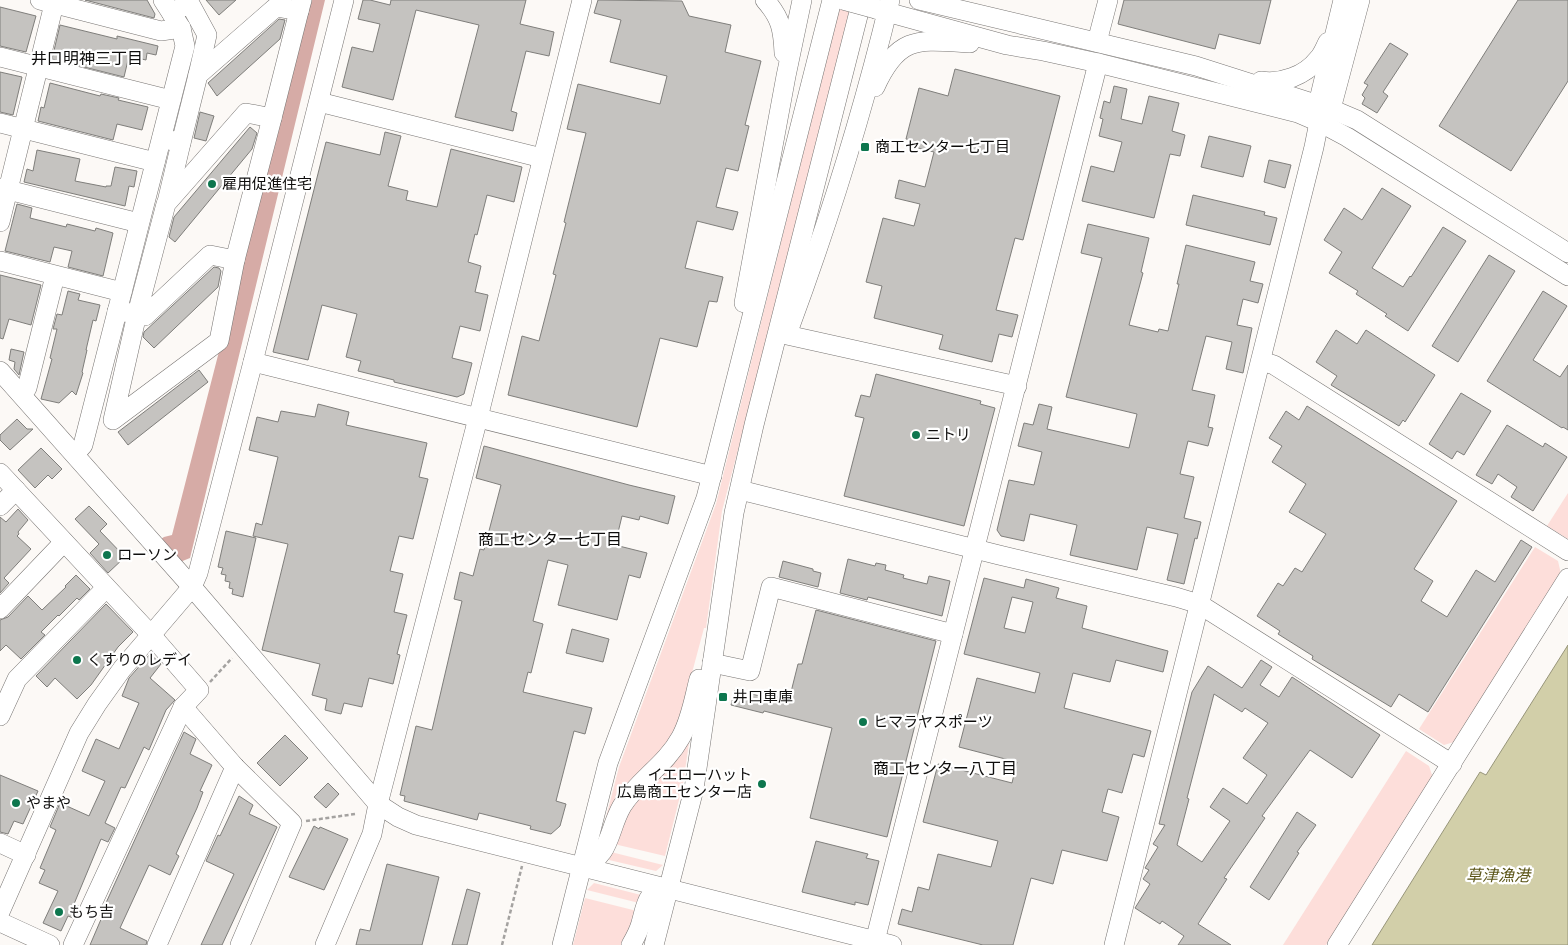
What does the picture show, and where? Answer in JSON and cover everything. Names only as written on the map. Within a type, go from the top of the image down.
[{"type":"street","points":[[0,912],[80,734],[96,704],[192,587],[200,564],[253,362],[344,0]]},
{"type":"street","points":[[325,945],[372,834],[378,804],[478,418],[582,0]]},
{"type":"street","points":[[766,0],[776,11],[782,28],[786,76]]},
{"type":"street","points":[[723,427],[756,233],[802,0]]},
{"type":"street","points":[[562,945],[608,763],[706,498],[832,0]]},
{"type":"street","points":[[843,0],[879,5],[1007,46]]},
{"type":"street","points":[[919,0],[967,13],[1020,23],[1248,79],[1272,83],[1286,80],[1308,69],[1319,59],[1330,38],[1341,5]]},
{"type":"street","points":[[965,0],[1020,23]]},
{"type":"street","points":[[1098,42],[1108,0]]},
{"type":"street","points":[[1114,945],[1323,112],[1360,0]]},
{"type":"street","points":[[0,222],[4,189],[24,130],[39,66],[50,1],[161,31],[172,14],[190,1],[207,35],[137,314],[113,420],[219,340],[235,260],[300,5],[276,7],[198,75]]},
{"type":"street","points":[[856,130],[879,5]]},
{"type":"street","points":[[654,945],[694,789],[734,513],[754,425],[879,5]]},
{"type":"street","points":[[1323,112],[1341,5]]},
{"type":"street","points":[[75,454],[83,445],[185,46],[172,14]]},
{"type":"street","points":[[754,425],[816,256],[856,130],[884,68],[906,46],[928,41],[1007,46],[1043,51],[1298,113],[1323,112],[1355,142],[1568,276]]},
{"type":"street","points":[[0,56],[171,100]]},
{"type":"street","points":[[0,371],[192,587],[378,804],[398,817],[416,825],[881,944],[953,634],[1098,63]]},
{"type":"street","points":[[1196,66],[1323,112],[1357,120],[1568,253]]},
{"type":"street","points":[[318,102],[542,158]]},
{"type":"street","points":[[166,204],[246,113],[272,118]]},
{"type":"street","points":[[0,123],[156,162]]},
{"type":"street","points":[[162,138],[181,142]]},
{"type":"street","points":[[4,189],[139,223]]},
{"type":"street","points":[[1500,233],[1510,217]]},
{"type":"street","points":[[117,311],[145,316],[210,254],[235,260]]},
{"type":"street","points":[[0,261],[122,292]]},
{"type":"street","points":[[21,394],[27,388],[55,276]]},
{"type":"street","points":[[787,335],[1017,386]]},
{"type":"street","points":[[1261,360],[1274,364],[1568,551]]},
{"type":"street","points":[[253,362],[712,476]]},
{"type":"street","points":[[0,472],[152,636],[199,690],[183,707],[74,945]]},
{"type":"street","points":[[0,506],[16,490]]},
{"type":"street","points":[[740,490],[1199,604],[1452,764]]},
{"type":"street","points":[[0,609],[64,542]]},
{"type":"street","points":[[1337,945],[1568,578]]},
{"type":"street","points":[[712,663],[750,671],[771,587],[953,634]]},
{"type":"street","points":[[0,716],[17,679],[106,588]]},
{"type":"street","points":[[582,866],[596,860],[602,854],[616,817],[626,800],[665,760],[682,734],[689,717],[721,602]]},
{"type":"street","points":[[183,707],[235,767],[292,823],[240,945]]},
{"type":"street","points":[[157,945],[235,767]]},
{"type":"street","points":[[0,843],[26,855]]},
{"type":"street","points":[[631,945],[638,932],[650,897],[656,891],[669,889]]},
{"type":"street","points":[[0,922],[50,945]]},
{"type":"path","points":[[199,690],[206,687],[234,656]]},
{"type":"path","points":[[292,823],[355,814]]},
{"type":"path","points":[[502,945],[522,865]]},
{"type":"shaded area","points":[[309,0],[325,0],[190,558],[180,562],[161,539],[172,535]]},
{"type":"shaded area","points":[[841,0],[855,0],[722,511],[706,628],[704,628],[677,729],[603,829],[619,767],[716,504]]},
{"type":"shaded area","points":[[1568,493],[1568,539],[1547,526]]},
{"type":"shaded area","points":[[1535,547],[1558,561],[1561,574],[1454,742],[1444,745],[1419,729]]},
{"type":"shaded area","points":[[690,736],[683,784],[665,856],[614,844],[623,818]]},
{"type":"shaded area","points":[[1406,751],[1429,766],[1433,778],[1326,945],[1283,945]]},
{"type":"shaded area","points":[[611,852],[663,865],[656,871],[609,860]]},
{"type":"shaded area","points":[[594,883],[641,895],[639,903],[587,890]]},
{"type":"shaded area","points":[[585,898],[637,911],[623,945],[573,945]]},
{"type":"water","name":"草津漁港","points":[[1568,645],[1568,945],[1372,945],[1480,772],[1486,775]]},
{"type":"building","points":[[85,0],[147,0],[155,14],[154,18]]},
{"type":"building","points":[[206,0],[236,0],[219,15]]},
{"type":"building","points":[[363,0],[390,5],[391,0],[526,0],[520,24],[554,32],[549,56],[526,51],[511,111],[517,113],[513,131],[455,117],[479,25],[416,10],[393,100],[342,87],[352,47],[373,52],[380,24],[358,19]]},
{"type":"building","points":[[598,0],[682,1],[689,16],[731,25],[725,52],[761,61],[745,125],[749,126],[738,171],[726,168],[716,207],[738,212],[733,230],[697,221],[685,268],[723,277],[717,302],[709,301],[697,347],[660,338],[637,427],[508,395],[522,336],[539,341],[556,275],[553,274],[586,133],[567,129],[578,84],[660,104],[667,76],[610,62],[621,20],[594,13]]},
{"type":"building","points":[[1124,0],[1271,0],[1260,44],[1219,34],[1215,49],[1118,24]]},
{"type":"building","points":[[1518,0],[1568,0],[1568,81],[1511,171],[1439,126]]},
{"type":"building","points":[[0,7],[36,16],[26,52],[0,46]]},
{"type":"building","points":[[279,19],[285,20],[280,39],[217,96],[208,83]]},
{"type":"building","points":[[60,25],[117,39],[117,36],[158,46],[156,55],[147,53],[146,60],[129,56],[124,77],[52,59]]},
{"type":"building","points":[[1390,43],[1408,54],[1383,92],[1388,96],[1377,113],[1362,104],[1365,98],[1362,95],[1368,85],[1364,83]]},
{"type":"building","points":[[955,69],[1060,96],[1023,240],[1015,238],[996,310],[1018,315],[1012,337],[999,334],[992,362],[939,349],[943,335],[874,318],[882,286],[866,282],[883,218],[914,226],[920,204],[895,198],[899,180],[925,187],[934,152],[910,146],[912,140],[906,139],[919,88],[948,96]]},
{"type":"building","points":[[0,72],[22,77],[13,115],[0,112]]},
{"type":"building","points":[[50,83],[100,96],[101,94],[119,98],[118,100],[148,107],[142,130],[117,124],[113,140],[38,121],[41,107],[44,108]]},
{"type":"building","points":[[1114,86],[1127,89],[1121,119],[1142,124],[1149,96],[1179,103],[1172,131],[1185,135],[1180,156],[1170,154],[1154,218],[1082,201],[1091,166],[1114,172],[1122,142],[1099,136],[1103,119],[1100,118],[1104,101],[1110,103]]},
{"type":"building","points":[[200,112],[214,116],[206,141],[194,138]]},
{"type":"building","name":"雇用促進住宅","points":[[250,127],[257,133],[252,149],[175,242],[169,237],[174,217]]},
{"type":"building","points":[[385,132],[401,136],[388,186],[408,191],[406,200],[437,207],[451,149],[522,167],[514,202],[487,195],[477,235],[475,234],[468,262],[481,266],[475,292],[488,295],[480,331],[460,326],[452,358],[472,363],[464,394],[457,397],[358,371],[361,361],[346,357],[357,314],[322,305],[308,360],[273,352],[326,142],[380,155]]},
{"type":"building","points":[[1209,136],[1251,146],[1243,177],[1201,167]]},
{"type":"building","points":[[37,150],[80,159],[75,181],[106,187],[111,186],[115,167],[137,171],[134,187],[129,186],[125,206],[24,182],[27,169],[33,171]]},
{"type":"building","points":[[1269,160],[1291,165],[1285,188],[1264,182]]},
{"type":"building","points":[[1382,188],[1411,206],[1372,268],[1403,287],[1443,227],[1466,241],[1408,331],[1385,316],[1387,314],[1356,294],[1358,291],[1329,273],[1342,252],[1324,240],[1344,208],[1362,220]]},
{"type":"building","points":[[1193,195],[1265,212],[1264,215],[1277,218],[1270,245],[1186,225]]},
{"type":"building","points":[[17,204],[32,208],[30,218],[66,227],[67,224],[95,231],[96,228],[113,233],[103,276],[68,267],[72,251],[54,247],[50,262],[5,251]]},
{"type":"building","points":[[1088,224],[1149,238],[1141,272],[1143,273],[1129,325],[1158,332],[1159,329],[1168,331],[1186,245],[1255,262],[1250,281],[1263,284],[1258,303],[1243,299],[1237,325],[1252,328],[1243,373],[1226,369],[1232,342],[1206,336],[1192,390],[1215,395],[1208,427],[1213,428],[1208,446],[1188,441],[1180,474],[1194,477],[1184,518],[1201,522],[1197,539],[1195,538],[1184,584],[1167,580],[1178,534],[1147,527],[1137,570],[1070,555],[1077,525],[1030,514],[1024,541],[1001,536],[997,530],[1009,480],[1034,485],[1042,452],[1018,446],[1024,423],[1033,425],[1039,404],[1052,407],[1047,429],[1129,448],[1137,414],[1066,397],[1102,258],[1081,253]]},
{"type":"building","points":[[1489,255],[1515,271],[1458,362],[1432,346]]},
{"type":"building","points":[[214,267],[219,268],[221,271],[218,287],[154,348],[143,337],[144,332]]},
{"type":"building","points":[[0,275],[41,285],[31,325],[9,319],[3,339],[0,338]]},
{"type":"building","points":[[68,291],[80,294],[78,300],[100,305],[96,321],[93,320],[83,373],[76,395],[72,391],[59,403],[41,399],[52,359],[50,358],[57,329],[53,329],[57,314],[62,315]]},
{"type":"building","points":[[1543,291],[1567,306],[1533,360],[1560,377],[1568,365],[1568,430],[1487,381]]},
{"type":"building","points":[[1336,330],[1357,344],[1366,330],[1435,375],[1405,422],[1403,420],[1399,426],[1331,385],[1337,376],[1316,362]]},
{"type":"building","points":[[11,349],[24,352],[19,375],[14,369],[15,362],[9,360]]},
{"type":"building","points":[[199,370],[208,382],[128,445],[118,432]]},
{"type":"building","name":"ニトリ","points":[[876,374],[981,401],[980,404],[995,408],[964,526],[844,496],[864,418],[855,416],[861,395],[870,397]]},
{"type":"building","points":[[1461,393],[1491,411],[1464,455],[1457,451],[1452,459],[1429,444]]},
{"type":"building","points":[[318,404],[349,412],[346,425],[427,443],[419,477],[428,479],[413,539],[399,536],[390,571],[403,574],[394,612],[407,615],[397,654],[400,655],[393,684],[369,678],[362,707],[344,703],[341,714],[325,710],[327,699],[312,695],[320,664],[262,650],[288,544],[253,536],[256,523],[262,525],[278,457],[249,450],[257,417],[278,422],[281,411],[315,417]]},
{"type":"building","points":[[1307,406],[1457,501],[1414,569],[1433,581],[1421,601],[1447,617],[1476,570],[1495,582],[1521,540],[1532,547],[1428,712],[1399,694],[1391,707],[1312,659],[1313,656],[1278,634],[1280,631],[1257,616],[1278,583],[1283,586],[1295,568],[1302,572],[1326,534],[1289,512],[1306,484],[1272,462],[1282,446],[1269,438],[1286,411],[1299,420]]},
{"type":"building","points":[[17,419],[27,429],[33,429],[10,450],[0,440],[0,435]]},
{"type":"building","points":[[1507,425],[1543,447],[1545,443],[1567,457],[1533,511],[1511,497],[1517,487],[1498,474],[1492,484],[1476,475]]},
{"type":"building","points":[[484,446],[675,496],[668,524],[640,516],[639,520],[622,516],[615,545],[647,553],[640,578],[629,575],[617,620],[558,605],[568,565],[548,560],[533,621],[543,624],[531,673],[528,672],[523,692],[592,708],[585,734],[574,731],[556,801],[566,804],[560,826],[551,834],[530,829],[531,826],[479,813],[477,820],[404,801],[405,796],[400,795],[416,726],[432,730],[462,601],[454,599],[460,572],[473,576],[480,549],[484,550],[501,485],[476,478]]},
{"type":"building","points":[[41,448],[62,469],[52,479],[48,475],[35,488],[18,470]]},
{"type":"building","points":[[89,506],[107,524],[100,531],[125,557],[108,573],[90,553],[99,544],[75,519]]},
{"type":"building","points":[[18,509],[28,520],[17,536],[31,549],[4,578],[9,583],[0,593],[0,517],[6,522]]},
{"type":"building","points":[[226,531],[256,538],[243,597],[232,594],[233,589],[229,588],[230,582],[225,581],[226,575],[221,574],[223,568],[218,567]]},
{"type":"building","points":[[848,559],[875,566],[876,563],[886,565],[885,570],[904,575],[903,578],[927,584],[929,576],[950,581],[942,616],[868,597],[867,600],[840,593]]},
{"type":"building","points":[[783,561],[821,573],[818,587],[779,577]]},
{"type":"building","points":[[76,575],[90,589],[79,600],[77,598],[41,632],[45,635],[21,659],[6,645],[0,651],[0,620],[8,617],[28,596],[42,610]]},
{"type":"building","points":[[984,578],[1024,588],[1026,579],[1059,588],[1056,598],[1087,606],[1082,628],[1168,651],[1163,672],[1116,660],[1110,682],[1073,673],[1064,708],[1151,731],[1144,757],[1133,754],[1122,793],[1108,789],[1102,812],[1119,817],[1107,861],[1062,850],[1053,884],[1031,878],[1013,945],[983,945],[898,924],[902,909],[912,912],[918,887],[929,890],[938,854],[991,867],[998,841],[923,822],[938,764],[1012,783],[1017,762],[959,747],[977,678],[1035,693],[1040,673],[964,654]],"holes":[[[1012,597],[1033,602],[1025,633],[1004,628]]]},
{"type":"building","name":"くすりのレデイ","points":[[106,604],[133,632],[118,647],[91,685],[77,699],[55,678],[47,687],[36,676]]},
{"type":"building","name":"ヒマラヤスポーツ","points":[[816,610],[936,641],[887,837],[810,818],[832,728],[731,705],[735,690],[773,699],[774,696],[789,700],[798,664],[802,664]]},
{"type":"building","points":[[572,629],[609,639],[603,662],[566,653]]},
{"type":"building","points":[[150,654],[161,664],[150,678],[175,700],[166,710],[149,750],[144,747],[125,788],[121,787],[105,823],[115,828],[108,842],[101,839],[74,904],[79,906],[73,918],[68,916],[61,931],[43,923],[58,891],[39,883],[45,870],[40,868],[56,830],[50,827],[60,803],[89,816],[105,781],[82,771],[96,739],[119,749],[139,703],[122,696],[129,678]]},
{"type":"building","points":[[1261,660],[1272,667],[1260,685],[1279,697],[1292,677],[1380,735],[1352,778],[1310,750],[1262,816],[1265,818],[1224,878],[1227,879],[1198,924],[1231,945],[1178,945],[1184,936],[1162,921],[1160,924],[1135,908],[1150,884],[1143,879],[1149,870],[1145,868],[1158,847],[1153,844],[1165,825],[1159,824],[1192,692],[1208,666],[1242,688]],"holes":[[[1214,694],[1242,712],[1245,708],[1268,723],[1243,758],[1267,775],[1247,804],[1223,788],[1210,807],[1230,821],[1202,862],[1177,845]]]},
{"type":"building","points":[[184,732],[196,739],[190,754],[212,765],[200,791],[203,792],[176,854],[179,856],[170,875],[149,865],[120,928],[147,941],[146,945],[90,945],[102,917],[100,916]]},
{"type":"building","points":[[285,735],[308,758],[280,786],[257,763]]},
{"type":"building","name":"やまや","points":[[0,775],[38,791],[23,824],[14,821],[8,834],[0,832]]},
{"type":"building","points":[[328,783],[339,794],[326,808],[314,797]]},
{"type":"building","points":[[239,796],[253,805],[249,814],[277,827],[222,945],[201,945],[234,874],[206,861]]},
{"type":"building","points":[[1297,812],[1316,825],[1297,852],[1299,853],[1269,900],[1250,887]]},
{"type":"building","points":[[314,826],[348,839],[324,890],[289,877]]},
{"type":"building","points":[[816,841],[868,854],[866,858],[879,861],[868,905],[855,902],[855,905],[802,892]]},
{"type":"building","points":[[387,864],[439,877],[422,945],[356,945],[360,929],[370,931]]},
{"type":"building","points":[[467,889],[480,893],[467,945],[452,945]]},
{"type":"place","name":"商工センター七丁目","points":[[865,147]]},
{"type":"place","name":"雇用促進住宅","points":[[212,184]]},
{"type":"place","name":"ニトリ","points":[[916,435]]},
{"type":"place","name":"ローソン","points":[[107,555]]},
{"type":"place","name":"くすりのレデイ","points":[[77,660]]},
{"type":"place","name":"井口車庫","points":[[723,697]]},
{"type":"place","name":"ヒマラヤスポーツ","points":[[863,722]]},
{"type":"place","name":"イエローハット 広島商工センター店","points":[[762,784]]},
{"type":"place","name":"やまや","points":[[16,803]]},
{"type":"place","name":"もち吉","points":[[59,912]]},
{"type":"district","name":"井口明神三丁目","points":[[87,58]]},
{"type":"district","name":"商工センター七丁目","points":[[550,539]]},
{"type":"district","name":"商工センター八丁目","points":[[945,768]]}]
